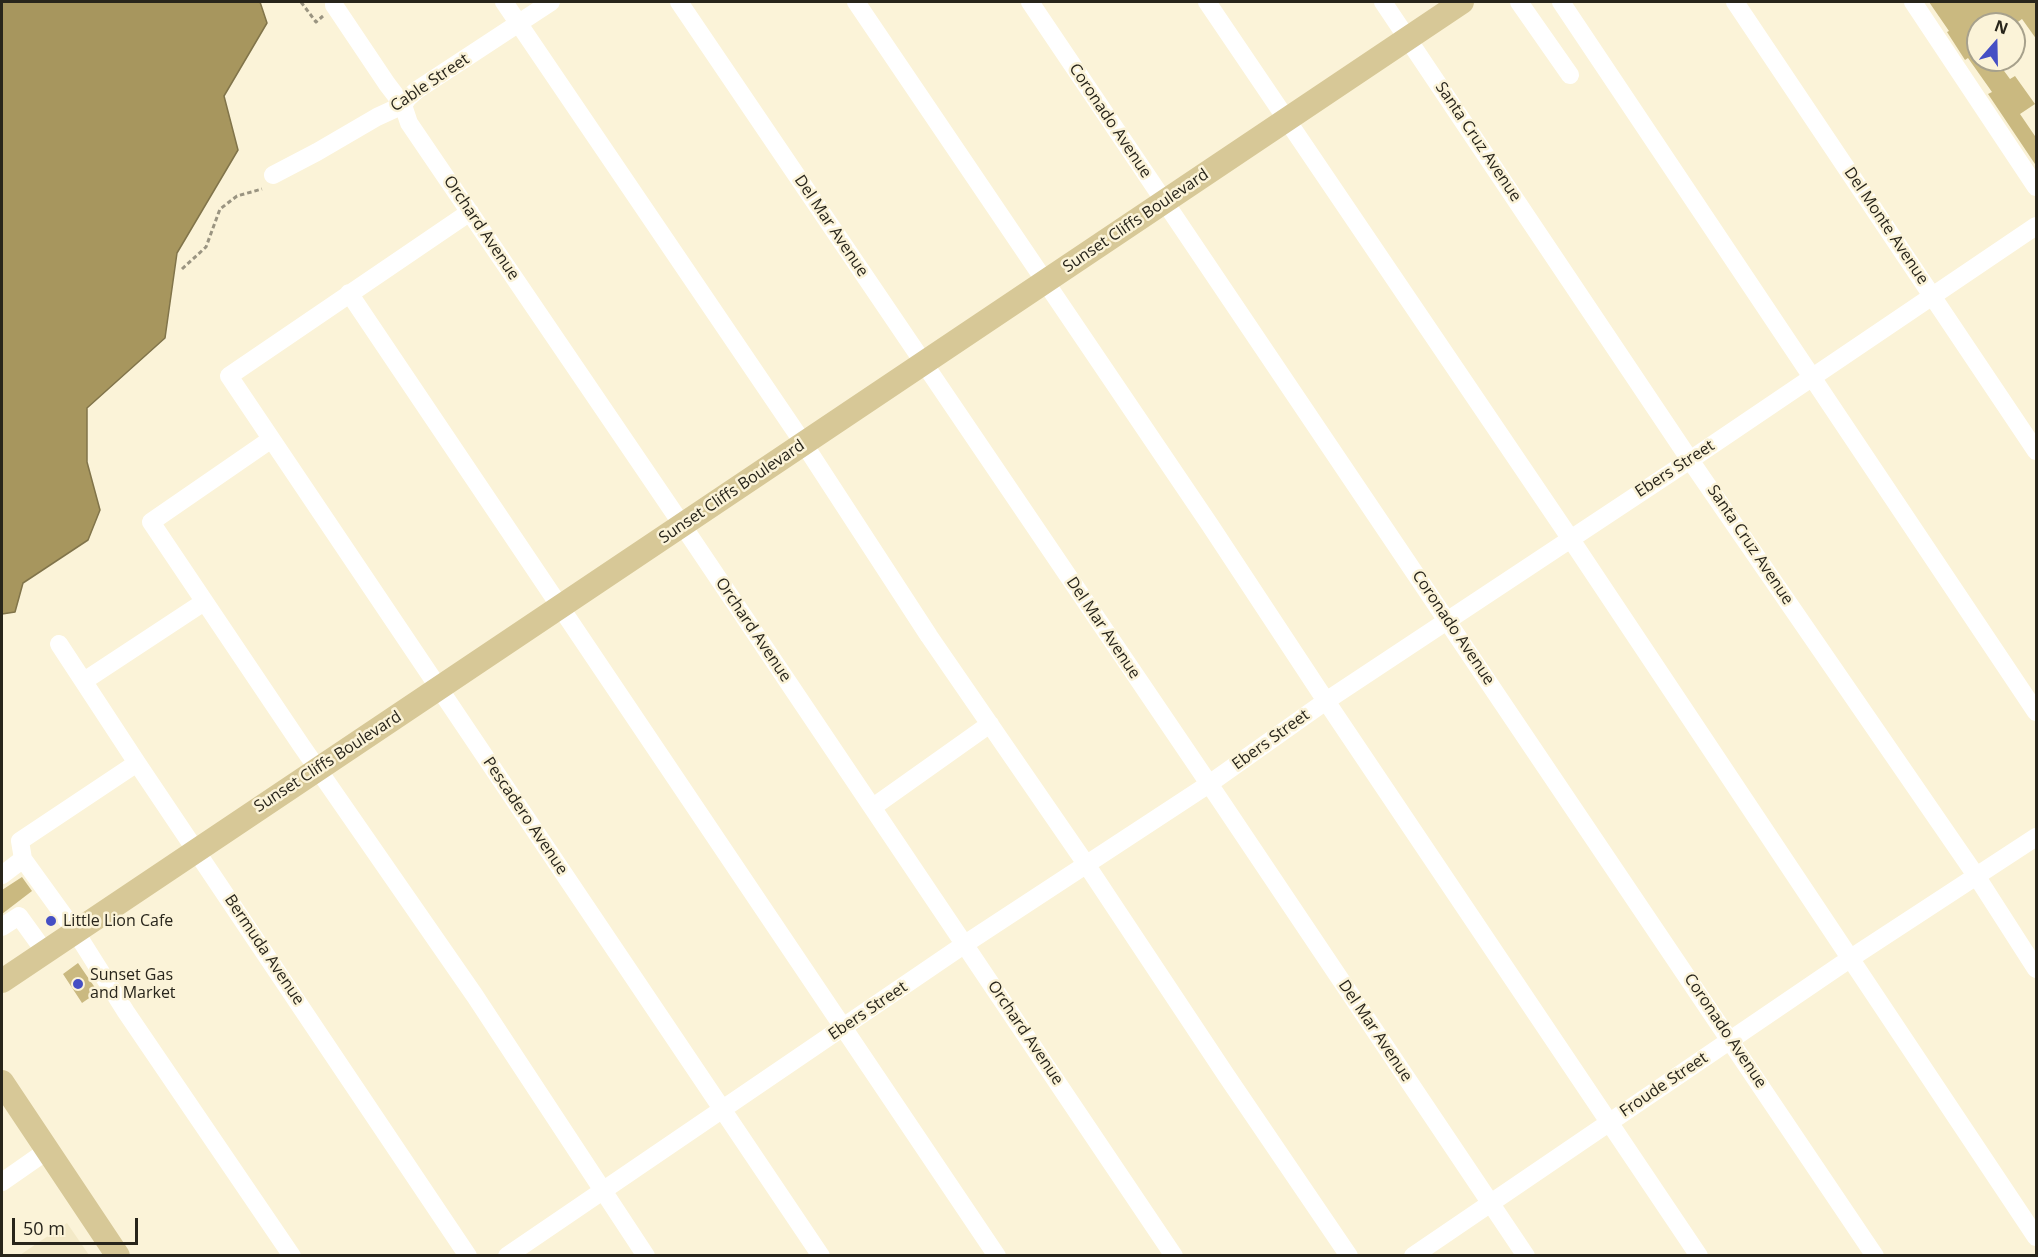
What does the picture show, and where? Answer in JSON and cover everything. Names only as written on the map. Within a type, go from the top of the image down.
[{"type":"main road","name":"Sunset Cliffs Boulevard","points":[[2,981],[1462,2]]},
{"type":"main road","points":[[2,1082],[118,1256]]},
{"type":"street","points":[[504,2],[1349,1256]]},
{"type":"street","name":"Cable Street","points":[[273,174],[317,152],[377,117],[404,105],[417,90],[551,2]]},
{"type":"street","name":"Del Mar Avenue","points":[[679,2],[1526,1256]]},
{"type":"street","points":[[856,2],[1210,525],[1699,1256]]},
{"type":"street","name":"Coronado Avenue","points":[[1030,2],[1731,1039],[1875,1256]]},
{"type":"street","points":[[1207,2],[1570,538],[2037,1236]]},
{"type":"street","name":"Santa Cruz Avenue","points":[[1383,2],[1690,460],[1977,877],[2037,969]]},
{"type":"street","points":[[1519,2],[1570,75]]},
{"type":"street","points":[[1561,2],[2037,712]]},
{"type":"street","name":"Del Monte Avenue","points":[[1735,2],[2037,451]]},
{"type":"street","points":[[1913,2],[2037,187]]},
{"type":"street","name":"Orchard Avenue","points":[[334,5],[387,84],[404,105],[409,123],[1174,1256]]},
{"type":"street","points":[[470,212],[349,292],[997,1256]]},
{"type":"street","name":"Ebers Street","points":[[507,1256],[965,944],[1209,784],[1326,701],[1690,460],[2037,226]]},
{"type":"street","name":"Pescadero Avenue","points":[[349,292],[228,376],[821,1256]]},
{"type":"street","points":[[270,440],[151,522],[475,996],[646,1256]]},
{"type":"street","points":[[84,681],[204,602]]},
{"type":"street","name":"Bermuda Avenue","points":[[59,644],[468,1256]]},
{"type":"street","points":[[873,807],[990,724]]},
{"type":"street","points":[[137,763],[20,841],[23,859],[75,931],[126,1012],[292,1256]]},
{"type":"street","name":"Froude Street","points":[[1413,1256],[1851,958],[2037,837]]},
{"type":"street","points":[[2,875],[23,859]]},
{"type":"street","points":[[2,927],[19,916],[45,952]]},
{"type":"street","points":[[2,1182],[48,1150]]},
{"type":"path","points":[[301,2],[312,17]]},
{"type":"path","points":[[182,269],[206,247],[220,209],[237,196],[270,186],[273,174]]},
{"type":"shaded area","points":[[2,2],[260,2],[267,23],[224,96],[238,150],[177,253],[165,338],[87,408],[87,462],[100,510],[88,540],[23,583],[15,612],[2,614]]},
{"type":"shaded area","points":[[67,1223],[89,1255],[20,1255]]},
{"type":"building","points":[[1929,2],[2037,2],[2037,40],[2026,25],[2026,12],[1966,12],[1965,60],[1947,32],[1949,31]]},
{"type":"building","points":[[1978,72],[2005,72],[2010,79],[2015,76],[2035,104],[2020,114],[2037,139],[2037,167],[1988,94],[1992,92]]},
{"type":"building","points":[[22,877],[32,891],[2,914],[2,890]]},
{"type":"building","points":[[78,963],[98,992],[82,1003],[63,974]]},
{"type":"place","name":"Little Lion Cafe","points":[[51,921]]},
{"type":"place","name":"Sunset Gas and Market","points":[[78,984]]}]
